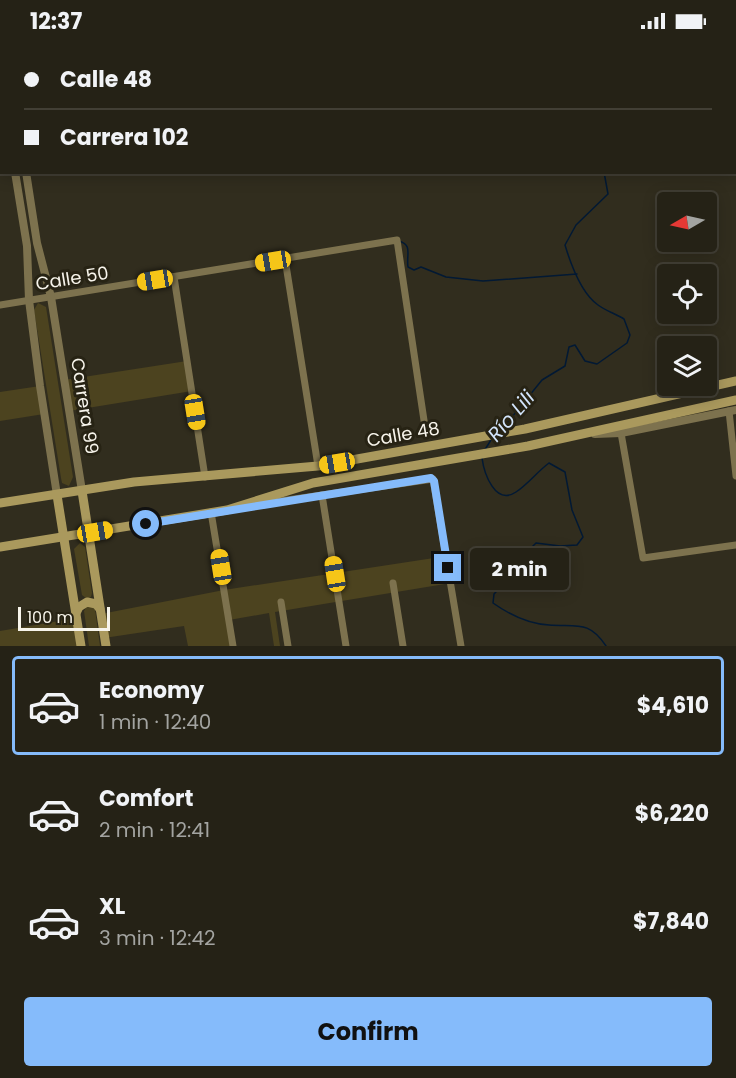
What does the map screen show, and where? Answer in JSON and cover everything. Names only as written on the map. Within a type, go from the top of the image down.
[{"type":"main road","name":"Calle 48","points":[[0,503],[134,482],[318,466],[574,419],[736,381]]},
{"type":"main road","name":"Calle 48","points":[[0,547],[227,510],[313,483],[397,470],[578,435],[736,400]]},
{"type":"main road","name":"Carrera 99","points":[[82,491],[106,646]]},
{"type":"main road","points":[[57,495],[81,646]]},
{"type":"main road","points":[[76,613],[79,607],[87,602],[93,603],[100,609]]},
{"type":"street","points":[[15,174],[27,246],[29,300],[57,495]]},
{"type":"street","name":"Carrera 99","points":[[26,174],[37,243],[51,297],[82,491]]},
{"type":"street","name":"Calle 50","points":[[0,305],[397,240],[425,428]]},
{"type":"street","points":[[285,259],[318,466]]},
{"type":"street","points":[[174,277],[205,477]]},
{"type":"street","points":[[578,435],[621,433],[732,410],[736,476]]},
{"type":"street","points":[[621,433],[643,558],[736,545]]},
{"type":"street","name":"Calle 48","points":[[227,510],[433,479],[461,646]]},
{"type":"street","points":[[322,495],[346,646]]},
{"type":"street","points":[[212,512],[233,646]]},
{"type":"street","points":[[393,583],[404,646]]},
{"type":"street","points":[[281,602],[288,646]]},
{"type":"shaded area","points":[[38,303],[46,307],[73,477],[69,486],[62,483],[61,478],[34,310]]},
{"type":"shaded area","points":[[187,361],[192,391],[69,411],[64,380]]},
{"type":"shaded area","points":[[40,386],[44,414],[0,421],[0,392]]},
{"type":"shaded area","points":[[80,543],[85,547],[92,593],[87,599],[82,595],[74,549]]},
{"type":"shaded area","points":[[447,556],[451,583],[275,612],[280,646],[274,646],[269,613],[229,620],[233,646],[188,646],[184,626],[104,638],[101,614],[224,590]]},
{"type":"shaded area","points":[[87,606],[95,609],[100,646],[89,646],[84,611]]},
{"type":"shaded area","points":[[77,618],[81,646],[0,646],[0,631]]},
{"type":"waterway","name":"Río Lili","points":[[503,428],[542,380],[565,366],[569,347],[575,345],[585,361],[597,364],[627,343],[630,335],[624,319],[592,300],[574,270],[565,245],[576,225],[608,194],[604,174]]},
{"type":"waterway","points":[[399,241],[406,245],[408,267],[414,270],[421,267],[446,277],[483,281],[577,274]]},
{"type":"waterway","name":"Río Lili","points":[[484,451],[491,440]]},
{"type":"waterway","name":"Río Lili","points":[[482,458],[488,479],[502,495],[516,492],[549,463],[565,472],[572,510],[583,537],[577,545],[560,546],[536,543],[528,559],[494,594],[493,603],[513,615],[534,623],[588,628],[606,646]]},
{"type":"route","points":[[146,524],[431,478],[434,481],[448,568]]}]
